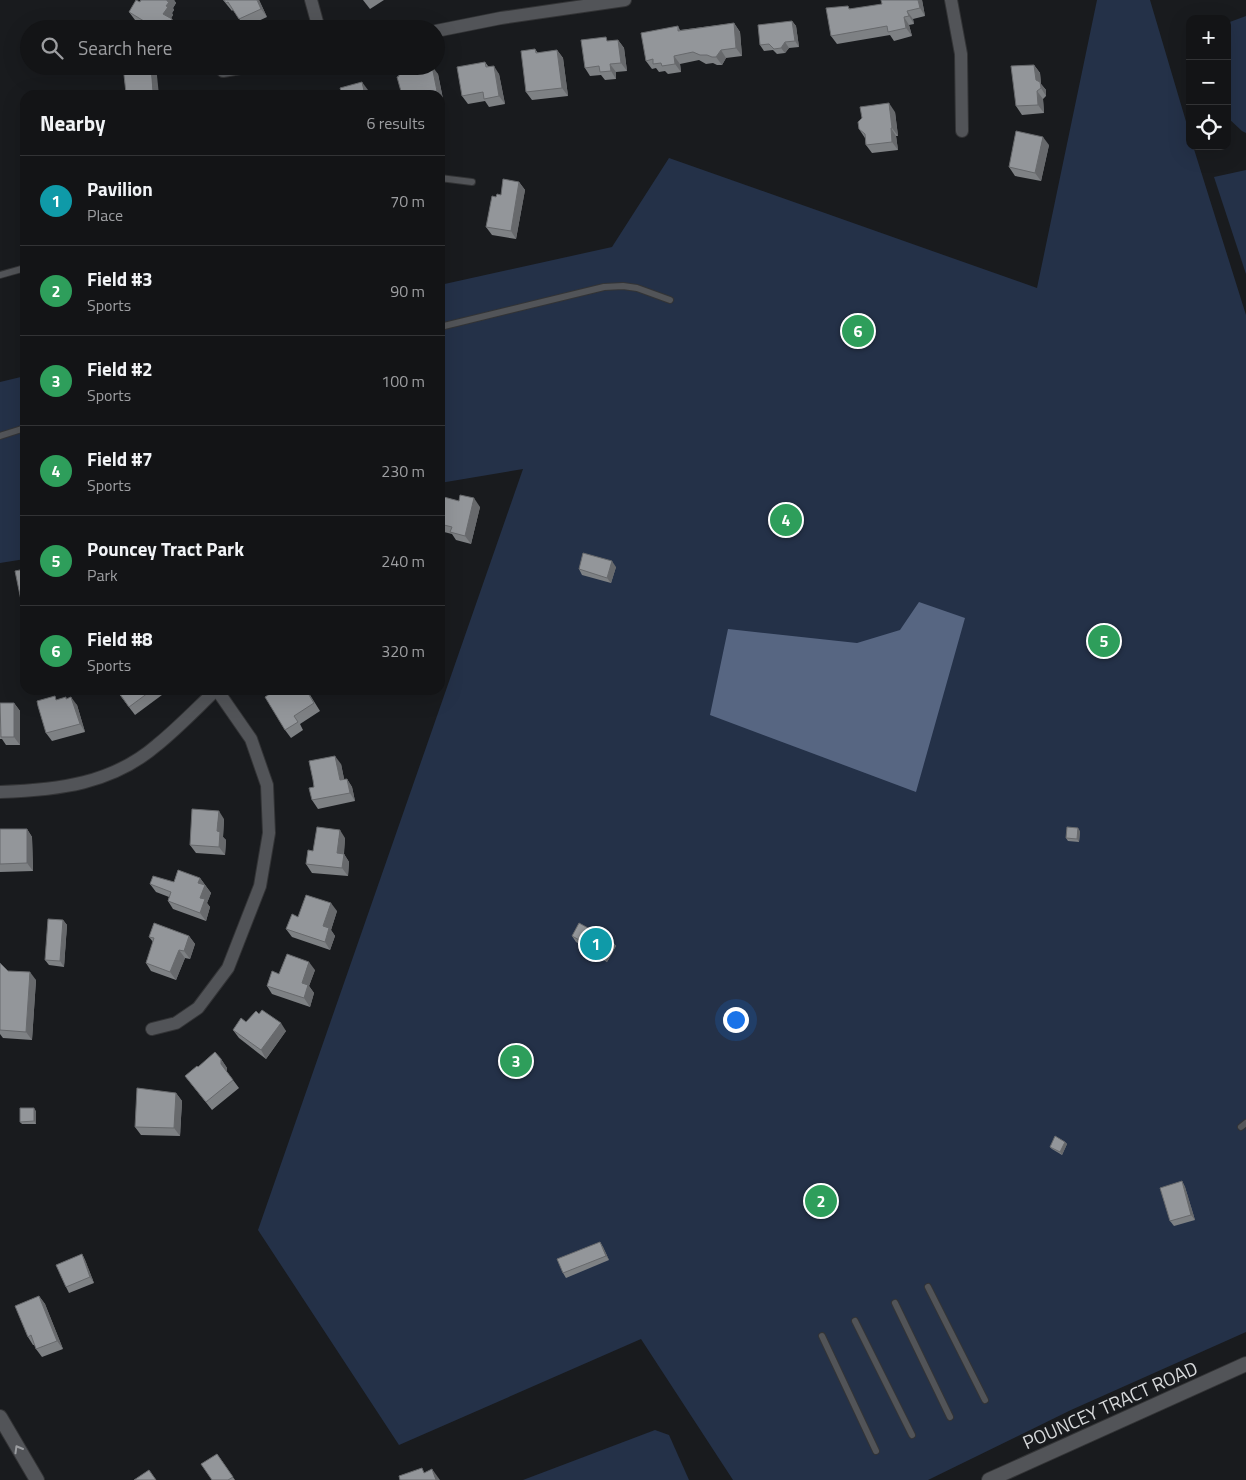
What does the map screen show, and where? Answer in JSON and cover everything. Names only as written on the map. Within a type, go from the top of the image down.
[{"type":"main road","name":"POUNCEY TRACT ROAD","points":[[989,1480],[1246,1364]]},
{"type":"main road","points":[[0,1417],[37,1480]]},
{"type":"street","points":[[311,0],[317,20]]},
{"type":"street","points":[[445,28],[625,0]]},
{"type":"street","points":[[951,0],[961,54],[962,131]]},
{"type":"street","points":[[0,792],[59,788],[96,780],[125,767],[156,746],[211,695]]},
{"type":"street","points":[[152,1029],[176,1023],[198,1008],[228,968],[260,886],[269,834],[267,785],[252,739],[220,695]]},
{"type":"lane","points":[[445,179],[472,182]]},
{"type":"lane","points":[[0,275],[20,269]]},
{"type":"lane","points":[[445,326],[604,287],[623,286],[637,288],[670,300]]},
{"type":"lane","points":[[0,436],[20,430]]},
{"type":"lane","points":[[928,1287],[985,1400]]},
{"type":"lane","points":[[894,1303],[950,1417]]},
{"type":"lane","points":[[854,1321],[912,1435]]},
{"type":"lane","points":[[822,1336],[876,1451]]},
{"type":"shaded area","points":[[1097,0],[1150,0],[1186,122],[1186,150],[1194,150],[1246,315],[1246,1332],[1071,1410],[928,1480],[733,1480],[641,1339],[399,1445],[258,1230],[523,469],[445,482],[445,284],[612,247],[669,158],[1037,288]]},
{"type":"shaded area","points":[[1246,16],[1246,133],[1231,121],[1231,22]]},
{"type":"shaded area","points":[[1246,170],[1246,274],[1214,177]]},
{"type":"shaded area","points":[[20,377],[20,560],[0,563],[0,382]]},
{"type":"shaded area","points":[[919,602],[965,618],[916,792],[710,715],[728,629],[857,643],[900,630]]},
{"type":"shaded area","points":[[655,1430],[669,1435],[689,1480],[523,1480]]},
{"type":"building","points":[[136,0],[140,2],[141,0],[167,0],[169,2],[166,6],[168,7],[163,14],[172,19],[142,20],[129,12]]},
{"type":"building","points":[[224,0],[257,0],[261,9],[239,19],[228,2],[226,3]]},
{"type":"building","points":[[881,0],[918,0],[920,8],[907,11],[909,16],[904,17],[906,28],[888,32],[887,26],[831,36],[826,8],[848,6],[849,9],[882,4]]},
{"type":"building","points":[[792,21],[795,41],[785,42],[781,48],[774,49],[769,44],[760,45],[758,25]]},
{"type":"building","points":[[734,23],[736,48],[721,50],[716,57],[693,52],[674,56],[675,64],[662,66],[661,63],[653,64],[653,59],[646,61],[641,33],[678,26],[678,31]]},
{"type":"building","points":[[606,37],[607,41],[618,40],[621,63],[610,64],[611,71],[600,72],[599,66],[585,68],[581,40]]},
{"type":"building","points":[[535,49],[536,53],[557,50],[562,88],[526,92],[521,51]]},
{"type":"building","points":[[485,62],[486,67],[494,66],[499,96],[484,99],[483,92],[462,96],[457,67]]},
{"type":"building","points":[[1034,65],[1036,80],[1040,82],[1041,88],[1037,91],[1038,105],[1016,106],[1011,66]]},
{"type":"building","points":[[124,75],[152,75],[153,90],[126,90]]},
{"type":"building","points":[[434,75],[437,90],[401,90],[397,77]]},
{"type":"building","points":[[362,82],[364,90],[341,90],[340,88]]},
{"type":"building","points":[[889,103],[892,142],[866,145],[865,134],[859,129],[858,122],[862,118],[860,107]]},
{"type":"building","points":[[1016,131],[1043,137],[1035,173],[1009,167]]},
{"type":"building","points":[[503,179],[519,182],[511,231],[486,227],[492,196],[501,195]]},
{"type":"building","points":[[460,495],[474,498],[465,536],[450,532],[452,527],[445,525],[445,497],[459,501]]},
{"type":"building","points":[[583,553],[612,561],[607,578],[579,569]]},
{"type":"building","points":[[20,570],[20,595],[15,571]]},
{"type":"building","points":[[121,695],[145,695],[129,707]]},
{"type":"building","points":[[268,695],[309,695],[314,703],[294,716],[298,722],[285,730],[265,697]]},
{"type":"building","points":[[55,696],[56,700],[71,697],[80,724],[46,733],[37,701]]},
{"type":"building","points":[[0,703],[14,703],[14,737],[1,737]]},
{"type":"building","points":[[335,756],[340,780],[347,779],[350,793],[312,800],[309,788],[314,787],[309,761]]},
{"type":"building","points":[[192,809],[219,811],[217,831],[220,832],[219,847],[190,845]]},
{"type":"building","points":[[317,827],[340,830],[337,853],[344,854],[342,868],[306,864],[308,850],[313,851]]},
{"type":"building","points":[[1067,827],[1078,828],[1077,839],[1066,838]]},
{"type":"building","points":[[0,829],[27,829],[27,863],[0,864]]},
{"type":"building","points":[[178,870],[200,878],[198,883],[205,885],[200,898],[205,899],[200,913],[168,901],[171,892],[150,884],[153,876],[174,882]]},
{"type":"building","points":[[306,895],[331,903],[323,926],[329,928],[325,942],[286,929],[292,914],[298,917]]},
{"type":"building","points":[[48,919],[63,920],[60,961],[45,960]]},
{"type":"building","points":[[154,923],[189,936],[184,951],[179,950],[170,972],[146,963],[154,938],[149,937]]},
{"type":"building","points":[[579,923],[612,941],[603,957],[572,936]]},
{"type":"building","points":[[287,954],[309,962],[302,983],[308,985],[304,998],[267,986],[272,971],[279,974]]},
{"type":"building","points":[[0,963],[8,971],[30,972],[26,1032],[0,1030]]},
{"type":"building","points":[[262,1010],[281,1023],[261,1050],[233,1030],[241,1018],[246,1022],[256,1011],[259,1014]]},
{"type":"building","points":[[215,1052],[233,1080],[206,1102],[185,1076]]},
{"type":"building","points":[[137,1088],[176,1093],[174,1128],[135,1127]]},
{"type":"building","points":[[20,1108],[34,1108],[34,1121],[20,1122]]},
{"type":"building","points":[[1055,1136],[1065,1142],[1060,1152],[1050,1147]]},
{"type":"building","points":[[1182,1181],[1191,1215],[1170,1221],[1160,1188]]},
{"type":"building","points":[[600,1242],[606,1256],[563,1273],[557,1259]]},
{"type":"building","points":[[82,1254],[90,1277],[66,1287],[56,1265]]},
{"type":"building","points":[[39,1296],[57,1341],[36,1349],[31,1335],[28,1337],[15,1306]]},
{"type":"building","points":[[217,1454],[233,1477],[228,1480],[212,1480],[201,1464]]},
{"type":"building","points":[[422,1468],[424,1473],[432,1469],[436,1480],[400,1480],[399,1476]]},
{"type":"building","points":[[149,1470],[156,1480],[134,1480]]},
{"type":"place","name":"Field #8","points":[[858,331]]},
{"type":"place","name":"Field #7","points":[[786,520]]},
{"type":"place","name":"Pouncey Tract Park","points":[[1104,641]]},
{"type":"place","name":"Pavilion","points":[[596,944]]},
{"type":"place","name":"Field #2","points":[[516,1061]]},
{"type":"place","name":"Field #3","points":[[821,1201]]}]
